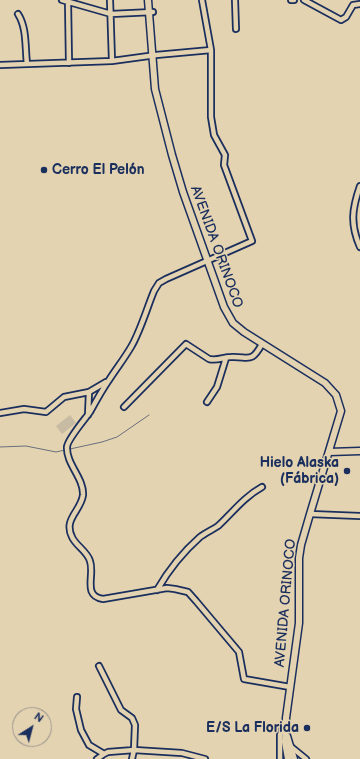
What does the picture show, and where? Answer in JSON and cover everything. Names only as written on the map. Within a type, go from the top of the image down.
[{"type":"main road","name":"AVENIDA ORINOCO","points":[[148,0],[151,12]]},
{"type":"main road","name":"AVENIDA ORINOCO","points":[[152,0],[151,12],[155,89],[181,185],[228,316],[233,323],[262,344],[325,382],[336,395],[341,411],[301,544],[299,558],[299,623],[285,732],[288,759]]},
{"type":"main road","points":[[329,452],[360,451]]},
{"type":"main road","name":"AVENIDA ORINOCO","points":[[285,732],[294,759]]},
{"type":"street","points":[[62,0],[111,14],[151,12]]},
{"type":"street","points":[[110,0],[112,61]]},
{"type":"street","points":[[202,0],[212,50],[211,117],[214,135],[225,155],[224,165],[252,241],[159,283],[154,291],[131,347],[108,381],[88,415],[68,442],[66,448],[73,470],[81,485],[83,493],[82,500],[70,523],[70,530],[72,537],[90,562],[92,596],[103,599],[175,588],[188,592],[239,652],[244,679],[290,688]]},
{"type":"street","points":[[235,0],[236,29]]},
{"type":"street","points":[[304,0],[341,20],[346,17],[353,6],[360,4]]},
{"type":"street","points":[[68,1],[69,63]]},
{"type":"street","points":[[18,14],[23,21],[27,64]]},
{"type":"street","points":[[1,66],[112,61],[154,55],[212,50]]},
{"type":"street","points":[[360,186],[352,216],[360,247]]},
{"type":"street","points":[[124,408],[186,344],[213,360],[231,357],[248,359],[258,352],[262,344]]},
{"type":"street","points":[[207,402],[217,387],[226,358]]},
{"type":"street","points":[[0,413],[24,409],[46,412],[64,397],[89,392],[108,381]]},
{"type":"street","points":[[88,415],[89,392]]},
{"type":"street","points":[[157,590],[164,578],[188,548],[201,536],[216,527],[252,493],[262,487]]},
{"type":"street","points":[[310,514],[360,516]]},
{"type":"street","points":[[99,666],[121,710],[132,718],[135,725],[134,750],[132,759]]},
{"type":"street","points":[[77,697],[76,709],[81,730],[90,745],[104,754]]},
{"type":"street","points":[[280,759],[280,735],[286,718]]},
{"type":"street","points":[[285,742],[306,759]]},
{"type":"street","points":[[97,759],[104,754],[134,750],[182,753],[205,759]]},
{"type":"shaded area","points":[[70,415],[76,423],[62,434],[56,426]]},
{"type":"waterway","points":[[70,449],[117,437],[149,415]]},
{"type":"waterway","points":[[0,447],[26,446],[56,452],[65,450]]},
{"type":"place","name":"Cerro El Pelón","points":[[44,170]]},
{"type":"place","name":"Hielo Alaska (Fábrica)","points":[[347,471]]},
{"type":"place","name":"E/S La Florida","points":[[307,728]]}]
